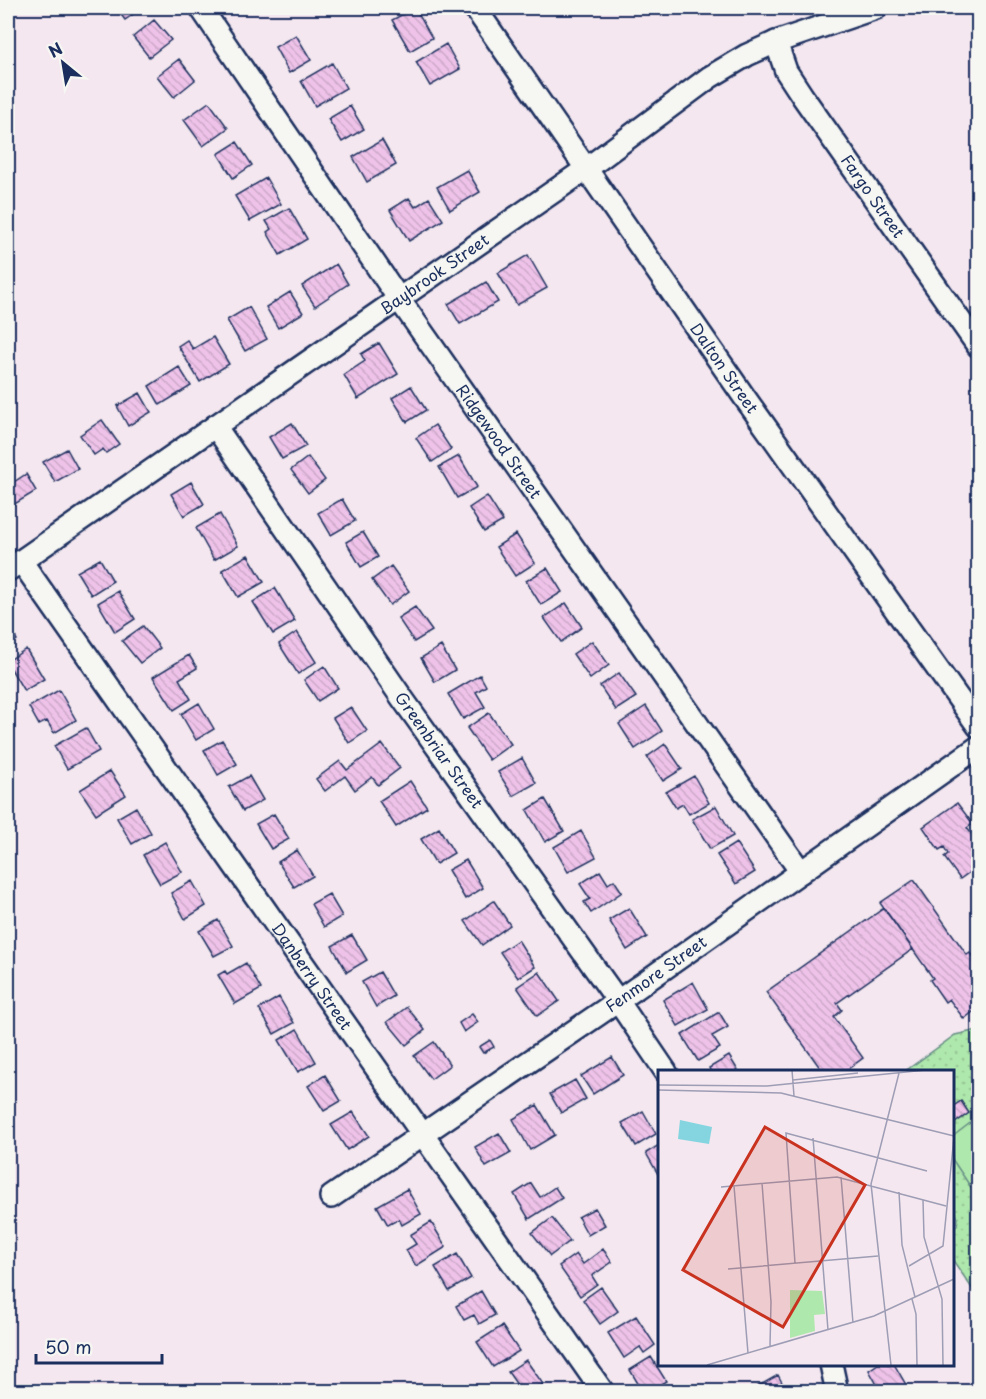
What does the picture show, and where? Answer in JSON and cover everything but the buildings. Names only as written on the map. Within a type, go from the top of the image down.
[{"type":"street","name":"Ridgewood Street","points":[[201,8],[399,298],[801,872]]},
{"type":"street","name":"Dalton Street","points":[[475,8],[745,398],[978,726]]},
{"type":"street","name":"Baybrook Street","points":[[14,566],[586,169],[710,77],[747,55],[776,42],[876,8]]},
{"type":"street","name":"Fargo Street","points":[[776,42],[786,71],[803,97],[978,346]]},
{"type":"street","name":"Greenbriar Street","points":[[215,426],[402,698],[665,1070]]},
{"type":"street","name":"Danberry Street","points":[[14,566],[424,1134],[603,1392]]},
{"type":"street","name":"Fenmore Street","points":[[331,1197],[618,1001],[978,747]]},
{"type":"street","points":[[831,1366],[837,1392]]},
{"type":"green space","points":[[978,1030],[978,1297],[953,1260],[953,1229],[957,1225],[958,1218],[953,1207],[953,1070],[907,1070],[955,1035]]},
{"type":"green space","points":[[978,1117],[978,1198],[953,1160],[953,1136]]}]
